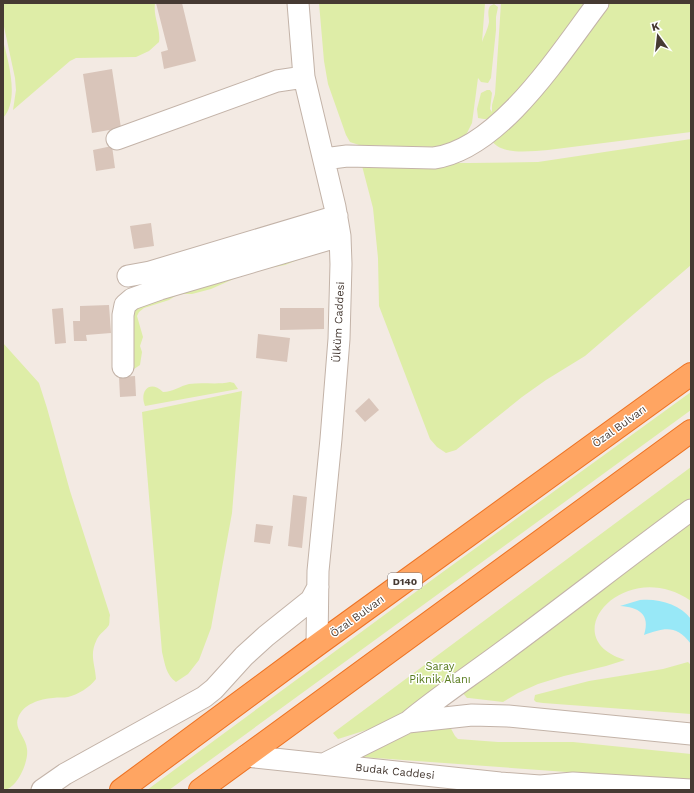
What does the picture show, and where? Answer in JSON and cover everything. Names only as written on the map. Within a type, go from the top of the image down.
[{"type":"highway","name":"Özal Bulvarı","points":[[121,790],[691,374]]},
{"type":"highway","points":[[200,790],[691,431]]},
{"type":"street","name":"Ülküm Caddesi","points":[[298,3],[304,77],[324,159],[338,226],[341,264],[339,339],[318,587],[318,645]]},
{"type":"street","points":[[324,159],[347,156],[434,158],[445,156],[465,148],[499,124],[532,90],[598,3]]},
{"type":"street","points":[[117,139],[277,81],[304,77]]},
{"type":"street","points":[[128,276],[150,272],[338,226]]},
{"type":"street","points":[[124,366],[123,315],[125,305],[132,299],[338,226]]},
{"type":"street","points":[[324,764],[408,722],[439,697],[501,653],[691,510]]},
{"type":"street","points":[[42,790],[65,774],[204,697],[214,689],[244,656],[266,636],[311,600],[318,587]]},
{"type":"street","points":[[408,722],[472,716],[508,716],[691,734]]},
{"type":"street","name":"Budak Caddesi","points":[[246,756],[540,788],[573,783],[691,790]]},
{"type":"green space","points":[[3,3],[155,3],[159,42],[149,51],[136,57],[76,58],[70,61],[13,110],[16,90],[15,78],[3,22]]},
{"type":"green space","points":[[319,3],[485,3],[482,42],[489,22],[489,8],[494,4],[498,7],[491,78],[488,83],[481,82],[478,78],[472,123],[466,135],[455,142],[438,147],[359,145],[350,142],[346,135],[328,84],[324,61]]},
{"type":"green space","points":[[501,3],[594,3],[494,119],[478,118],[477,109],[481,93],[487,90],[490,90],[492,93],[490,109],[492,112],[495,94]]},
{"type":"green space","points":[[608,3],[691,3],[691,132],[533,151],[509,150],[496,145],[491,140]]},
{"type":"green space","points":[[3,40],[10,69],[12,91],[8,110],[3,118]]},
{"type":"green space","points":[[691,139],[691,265],[585,356],[522,397],[456,450],[446,453],[437,447],[430,439],[379,306],[378,258],[373,208],[361,162],[538,162]]},
{"type":"green space","points":[[300,259],[285,265],[238,277],[211,289],[192,294],[177,295],[169,300],[144,308],[137,316],[143,337],[140,346],[142,352],[140,365],[134,369],[131,319],[138,301]]},
{"type":"green space","points":[[3,343],[39,383],[70,491],[110,615],[109,625],[98,637],[93,650],[96,679],[84,690],[72,696],[38,701],[32,703],[20,713],[17,722],[27,749],[26,760],[17,780],[8,789],[3,790]]},
{"type":"green space","points":[[234,383],[238,389],[145,406],[143,396],[147,388],[150,387],[158,388],[163,392],[189,384]]},
{"type":"green space","points":[[242,391],[232,513],[211,628],[199,660],[188,674],[176,682],[168,673],[162,652],[142,412]]},
{"type":"green space","points":[[691,392],[691,410],[169,790],[147,790],[440,574]]},
{"type":"green space","name":"Saray Piknik Alanı","points":[[691,467],[691,503],[395,721],[338,739],[333,733]]},
{"type":"green space","points":[[691,515],[691,601],[666,589],[643,588],[622,594],[606,605],[596,620],[595,635],[604,649],[625,660],[538,684],[503,702],[467,698],[461,691]]},
{"type":"green space","points":[[688,662],[691,665],[691,714],[543,703],[536,702],[534,700],[535,695],[589,681],[663,669]]},
{"type":"green space","points":[[449,725],[458,739],[498,742],[573,742],[691,754],[691,781],[362,757],[362,755],[420,729]]},
{"type":"water","points":[[640,600],[661,601],[681,609],[691,619],[691,644],[680,633],[669,629],[644,635],[646,622],[641,613],[632,608],[620,606]]},
{"type":"building","points":[[156,3],[182,3],[196,61],[164,69],[161,52],[168,50]]},
{"type":"building","points":[[112,69],[121,128],[92,133],[83,74]]},
{"type":"building","points":[[112,146],[115,168],[96,171],[93,150]]},
{"type":"building","points":[[151,223],[154,246],[134,249],[130,226]]},
{"type":"building","points":[[109,305],[111,333],[86,335],[87,341],[74,341],[73,321],[80,321],[80,306]]},
{"type":"building","points":[[63,308],[66,343],[55,344],[52,309]]},
{"type":"building","points":[[280,308],[324,308],[324,329],[280,330]]},
{"type":"building","points":[[258,334],[290,338],[287,362],[256,358]]},
{"type":"building","points":[[135,376],[136,396],[120,397],[119,377]]},
{"type":"building","points":[[369,398],[379,410],[365,422],[355,411]]},
{"type":"building","points":[[293,495],[307,497],[302,548],[288,546]]},
{"type":"building","points":[[256,524],[273,526],[270,544],[254,542]]}]
